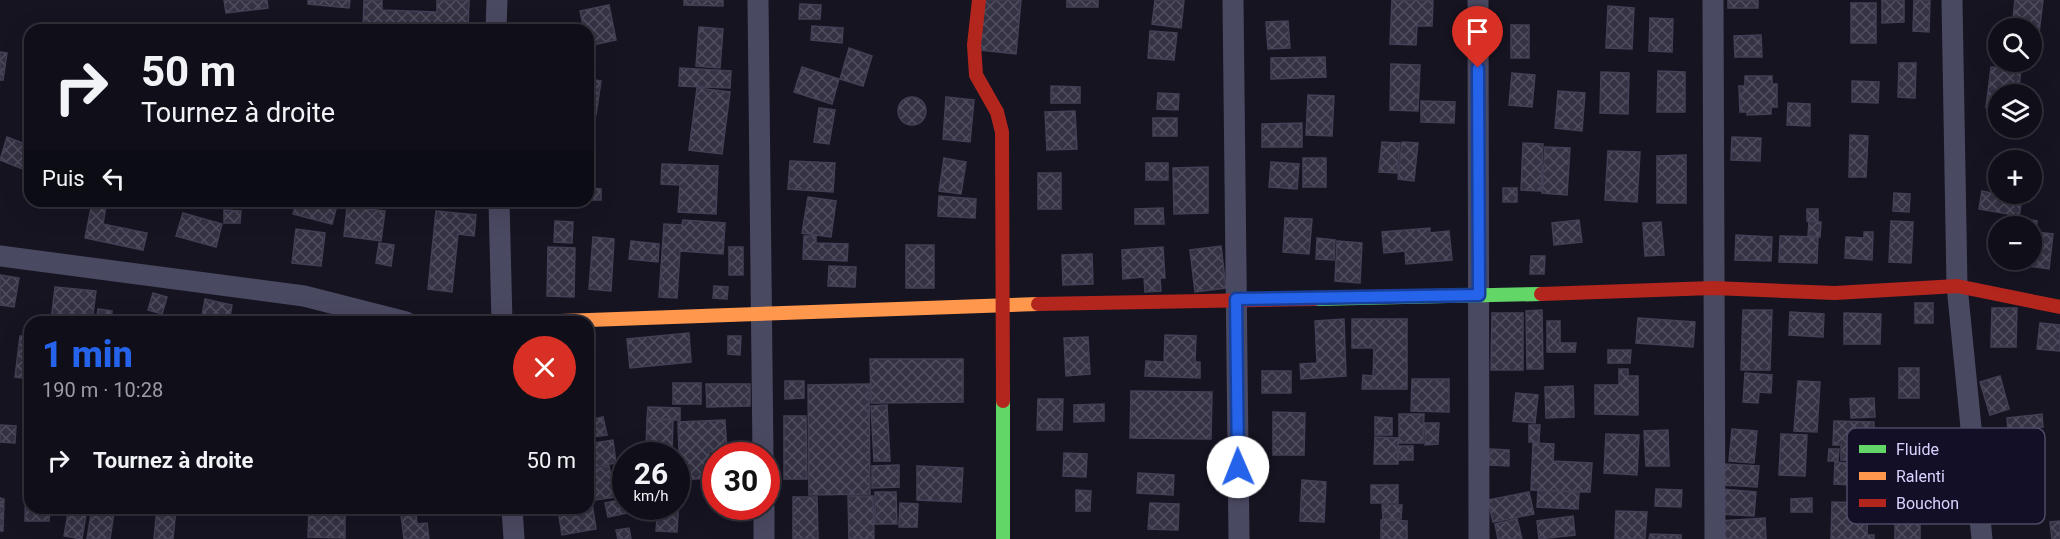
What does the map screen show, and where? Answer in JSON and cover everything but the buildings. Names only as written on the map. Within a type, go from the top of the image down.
[{"type":"street","points":[[496,24],[497,0]]},
{"type":"street","points":[[758,0],[763,442]]},
{"type":"street","points":[[979,0],[974,45],[976,75],[997,112],[1002,132],[1003,539]]},
{"type":"street","points":[[1233,0],[1239,539]]},
{"type":"street","points":[[1478,0],[1479,539]]},
{"type":"street","points":[[1713,0],[1715,539]]},
{"type":"street","points":[[1952,0],[1957,286],[1971,428]]},
{"type":"street","points":[[499,207],[502,316]]},
{"type":"street","points":[[0,256],[304,296],[382,316]]},
{"type":"street","points":[[594,320],[1002,305],[1600,293],[1713,288],[1835,294],[1957,286],[2060,307]]},
{"type":"street","points":[[512,514],[514,539]]},
{"type":"street","points":[[764,520],[764,539]]},
{"type":"street","points":[[1981,524],[1982,539]]},
{"type":"traffic: fast","points":[[1315,299],[1541,294]]},
{"type":"traffic: fast","points":[[1003,401],[1003,539]]},
{"type":"traffic: slow","points":[[594,320],[1038,304]]},
{"type":"traffic: jam","points":[[979,0],[974,45],[976,75],[997,112],[1002,132],[1003,401]]},
{"type":"traffic: jam","points":[[1541,294],[1713,288],[1835,293],[1957,286],[2060,307]]},
{"type":"traffic: jam","points":[[1038,304],[1315,299]]},
{"type":"route","points":[[1238,467],[1236,299],[1479,295],[1478,68]]}]
